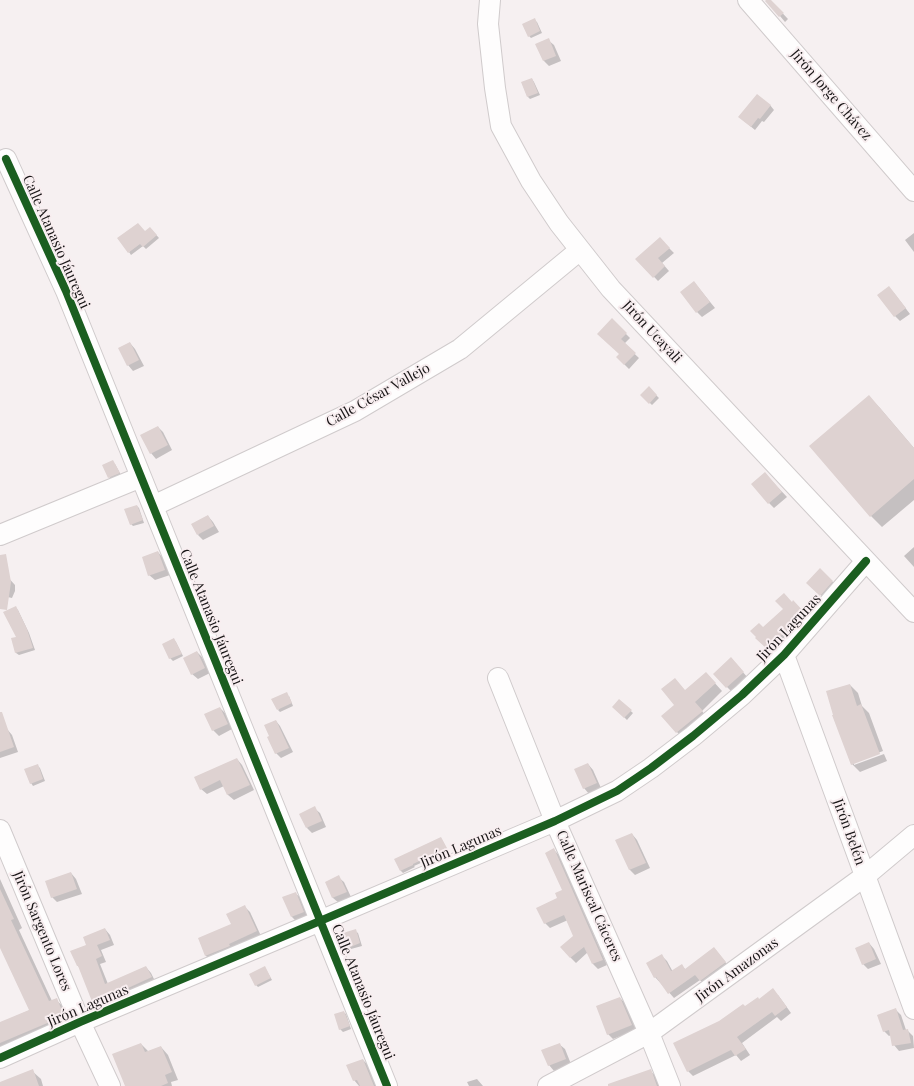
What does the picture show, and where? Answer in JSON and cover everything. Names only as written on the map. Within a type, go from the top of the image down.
[{"type":"street","name":"Jirón Ucayali","points":[[490,0],[488,24],[501,126],[531,181],[559,224],[611,289],[914,612]]},
{"type":"street","name":"Jirón Jorge Chávez","points":[[748,0],[914,190]]},
{"type":"street","name":"Calle Atanasio Jáuregui","points":[[6,159],[66,291],[387,1086]]},
{"type":"street","name":"Calle César Vallejo","points":[[153,506],[355,411],[460,349],[580,250]]},
{"type":"street","points":[[0,535],[141,477]]},
{"type":"street","name":"Jirón Lagunas","points":[[0,1058],[617,792],[693,736],[742,695],[784,656],[866,561]]},
{"type":"street","name":"Jirón Belén","points":[[784,656],[914,1009]]},
{"type":"street","name":"Calle Mariscal Cáceres","points":[[498,678],[555,820],[670,1086]]},
{"type":"street","name":"Jirón Sargento Lores","points":[[0,830],[80,1022],[110,1086]]},
{"type":"street","name":"Jirón Amazonas","points":[[548,1086],[649,1034],[865,876],[914,835]]},
{"type":"building","points":[[766,0],[771,0],[784,13],[779,17]]},
{"type":"building","points":[[535,18],[540,31],[528,37],[522,24]]},
{"type":"building","points":[[549,38],[556,56],[543,61],[535,44]]},
{"type":"building","points":[[532,78],[538,93],[527,97],[521,82]]},
{"type":"building","points":[[757,94],[771,105],[751,127],[738,117]]},
{"type":"building","points":[[138,223],[145,231],[150,227],[157,235],[143,247],[140,244],[128,253],[117,238]]},
{"type":"building","points":[[660,237],[670,248],[658,258],[665,266],[653,278],[635,259]]},
{"type":"building","points":[[694,281],[710,302],[696,313],[680,292]]},
{"type":"building","points":[[889,286],[906,308],[894,317],[877,295]]},
{"type":"building","points":[[612,318],[627,333],[621,339],[636,353],[624,365],[616,357],[619,354],[597,334]]},
{"type":"building","points":[[130,342],[139,360],[127,366],[118,348]]},
{"type":"building","points":[[649,386],[657,395],[649,404],[640,395]]},
{"type":"building","points":[[869,395],[914,448],[914,479],[870,517],[809,446]]},
{"type":"building","points":[[158,426],[168,445],[150,454],[140,435]]},
{"type":"building","points":[[113,460],[120,473],[108,478],[102,465]]},
{"type":"building","points":[[765,472],[782,492],[768,504],[751,484]]},
{"type":"building","points":[[137,505],[143,520],[130,525],[124,509]]},
{"type":"building","points":[[208,515],[214,526],[197,535],[191,524]]},
{"type":"building","points":[[158,551],[165,570],[148,576],[142,557]]},
{"type":"building","points":[[6,554],[11,582],[7,610],[0,609],[0,555]]},
{"type":"building","points":[[820,568],[833,581],[820,596],[806,583]]},
{"type":"building","points":[[784,593],[805,613],[791,629],[789,628],[767,649],[750,631],[759,623],[763,627],[783,609],[775,601]]},
{"type":"building","points":[[16,606],[27,629],[33,648],[15,653],[11,638],[16,637],[3,612]]},
{"type":"building","points":[[174,638],[182,654],[169,659],[162,644]]},
{"type":"building","points":[[197,651],[205,668],[191,675],[183,658]]},
{"type":"building","points":[[731,657],[744,672],[726,688],[713,674]]},
{"type":"building","points":[[706,672],[716,683],[695,702],[703,711],[676,733],[661,716],[674,705],[661,689],[675,678],[685,690]]},
{"type":"building","points":[[850,684],[857,706],[861,704],[880,754],[851,765],[832,715],[826,691]]},
{"type":"building","points":[[287,692],[292,703],[277,710],[271,699]]},
{"type":"building","points":[[619,699],[632,710],[624,718],[612,707]]},
{"type":"building","points":[[220,707],[228,724],[212,731],[204,714]]},
{"type":"building","points":[[0,712],[2,712],[14,747],[0,752]]},
{"type":"building","points":[[276,720],[289,748],[275,754],[264,725]]},
{"type":"building","points":[[237,758],[250,785],[227,795],[220,780],[200,790],[194,777]]},
{"type":"building","points":[[588,763],[597,783],[583,789],[574,769]]},
{"type":"building","points":[[38,764],[43,779],[30,784],[24,769]]},
{"type":"building","points":[[315,806],[322,821],[306,828],[299,814]]},
{"type":"building","points":[[632,833],[646,863],[629,870],[615,840]]},
{"type":"building","points":[[441,837],[447,848],[400,871],[394,859]]},
{"type":"building","points":[[554,848],[603,960],[592,964],[584,947],[570,958],[560,947],[573,936],[564,915],[544,924],[536,908],[557,898],[555,893],[562,890],[545,853]]},
{"type":"building","points":[[71,872],[77,889],[51,898],[45,881]]},
{"type":"building","points":[[339,875],[347,892],[332,898],[325,882]]},
{"type":"building","points":[[0,889],[14,919],[11,920],[49,1001],[57,998],[64,1016],[0,1043],[0,1022],[29,1010],[0,948]]},
{"type":"building","points":[[296,892],[304,912],[291,917],[282,897]]},
{"type":"building","points":[[245,905],[257,931],[229,944],[230,946],[205,956],[198,938],[231,924],[226,914]]},
{"type":"building","points":[[105,928],[110,940],[97,945],[102,956],[96,959],[105,984],[146,966],[152,977],[93,1004],[70,951],[86,945],[83,937]]},
{"type":"building","points":[[356,929],[360,943],[348,948],[343,933]]},
{"type":"building","points":[[869,942],[876,959],[862,965],[855,948]]},
{"type":"building","points":[[714,947],[726,962],[700,981],[695,975],[668,994],[656,977],[654,978],[646,963],[662,954],[671,971],[682,964],[685,969]]},
{"type":"building","points":[[265,966],[271,978],[255,986],[249,974]]},
{"type":"building","points":[[773,988],[787,1007],[775,1016],[772,1012],[737,1037],[746,1049],[735,1056],[731,1050],[687,1072],[673,1043],[719,1021],[743,1004],[745,1006],[758,997],[759,999]]},
{"type":"building","points":[[620,997],[632,1025],[607,1035],[596,1006]]},
{"type":"building","points":[[896,1008],[903,1030],[908,1029],[911,1043],[892,1046],[889,1030],[883,1032],[877,1015]]},
{"type":"building","points":[[344,1011],[350,1026],[339,1030],[334,1014]]},
{"type":"building","points":[[141,1043],[145,1052],[161,1046],[172,1072],[165,1075],[168,1083],[161,1086],[125,1086],[112,1054]]},
{"type":"building","points":[[560,1043],[566,1059],[548,1066],[541,1050]]},
{"type":"building","points":[[363,1059],[374,1086],[360,1086],[357,1080],[353,1081],[346,1065]]},
{"type":"building","points":[[33,1069],[39,1086],[0,1086],[0,1082]]},
{"type":"building","points":[[651,1069],[657,1086],[608,1086],[608,1084]]},
{"type":"cycle path","points":[[6,159],[66,291],[387,1086]]},
{"type":"cycle path","points":[[0,1058],[80,1022],[555,821],[617,791],[693,736],[742,695],[784,655],[866,561]]}]
